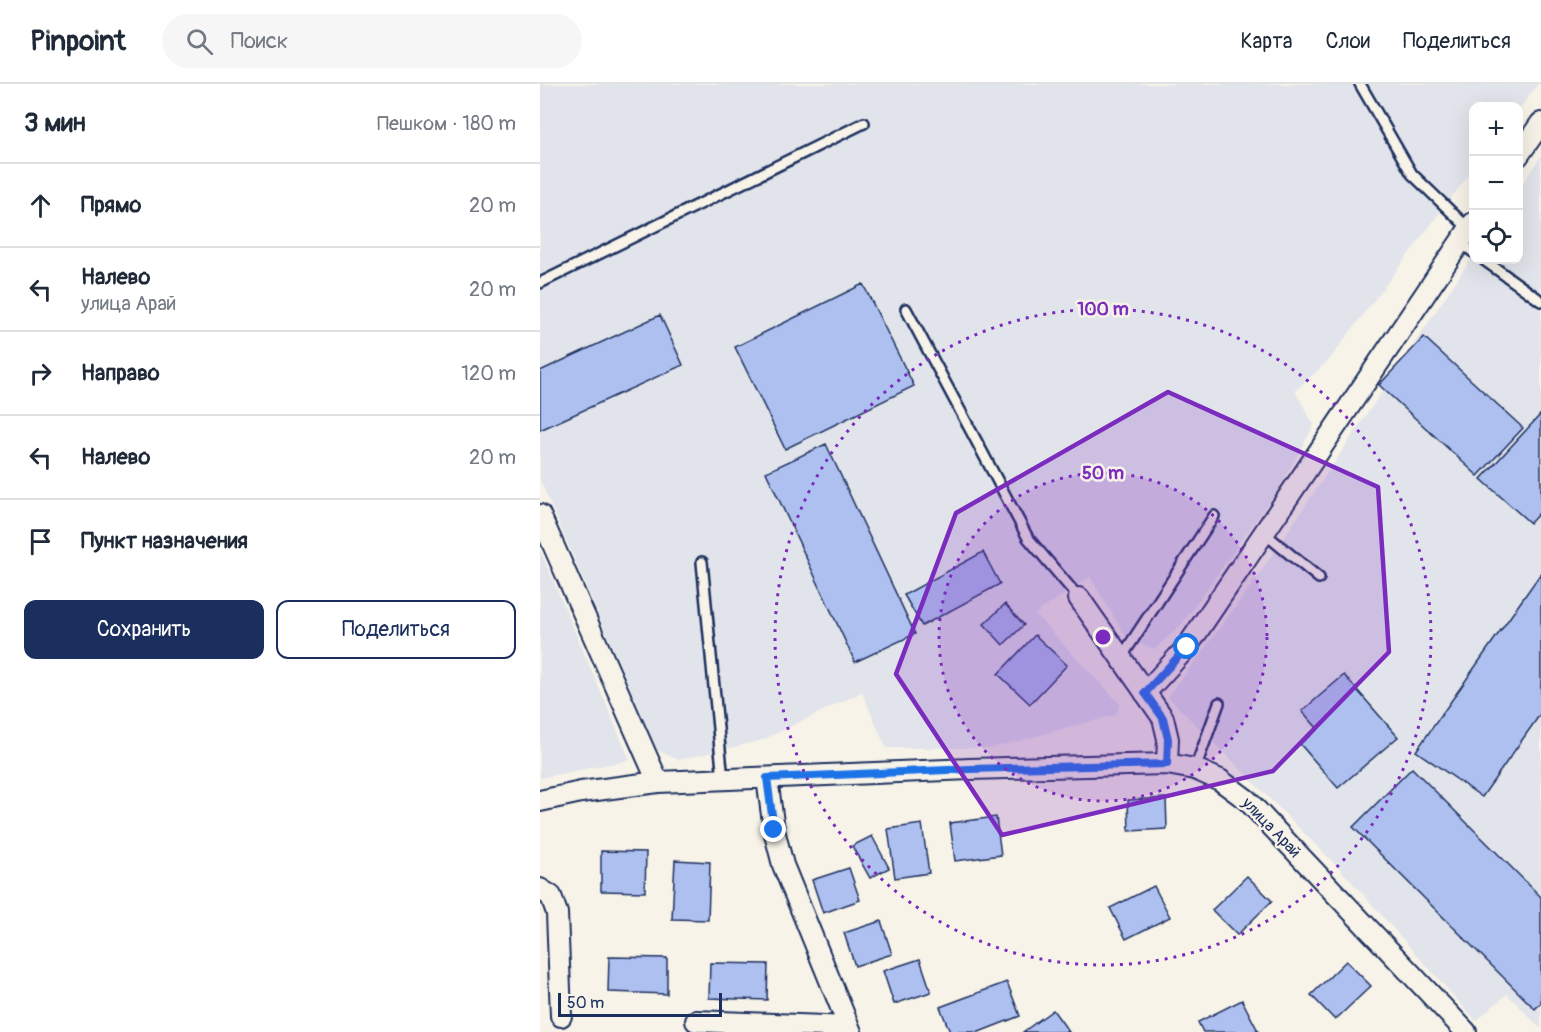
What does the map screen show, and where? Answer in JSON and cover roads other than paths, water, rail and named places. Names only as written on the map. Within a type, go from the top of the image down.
[{"type":"street","points":[[1523,149],[1541,123]]},
{"type":"street","points":[[1145,693],[1187,647],[1469,237]]},
{"type":"street","points":[[540,515],[658,782]]},
{"type":"street","points":[[1079,598],[1163,718],[1168,739],[1167,764]]},
{"type":"street","name":"улица Арай","points":[[540,801],[581,792],[658,782],[970,769],[1167,764],[1195,769],[1220,780],[1247,800],[1466,1032]]},
{"type":"street","points":[[696,1021],[850,1030],[783,865],[774,830],[767,778]]},
{"type":"street","points":[[540,889],[551,896],[557,913],[561,1016]]},
{"type":"lane","points":[[1360,84],[1412,174],[1469,237]]},
{"type":"lane","points":[[540,283],[864,123]]},
{"type":"lane","points":[[1490,264],[1541,301]]},
{"type":"lane","points":[[906,309],[1028,538],[1079,598]]},
{"type":"lane","points":[[1121,658],[1214,516]]},
{"type":"lane","points":[[1264,533],[1319,578]]},
{"type":"lane","points":[[702,562],[723,780]]},
{"type":"lane","points":[[1195,769],[1219,703]]}]
